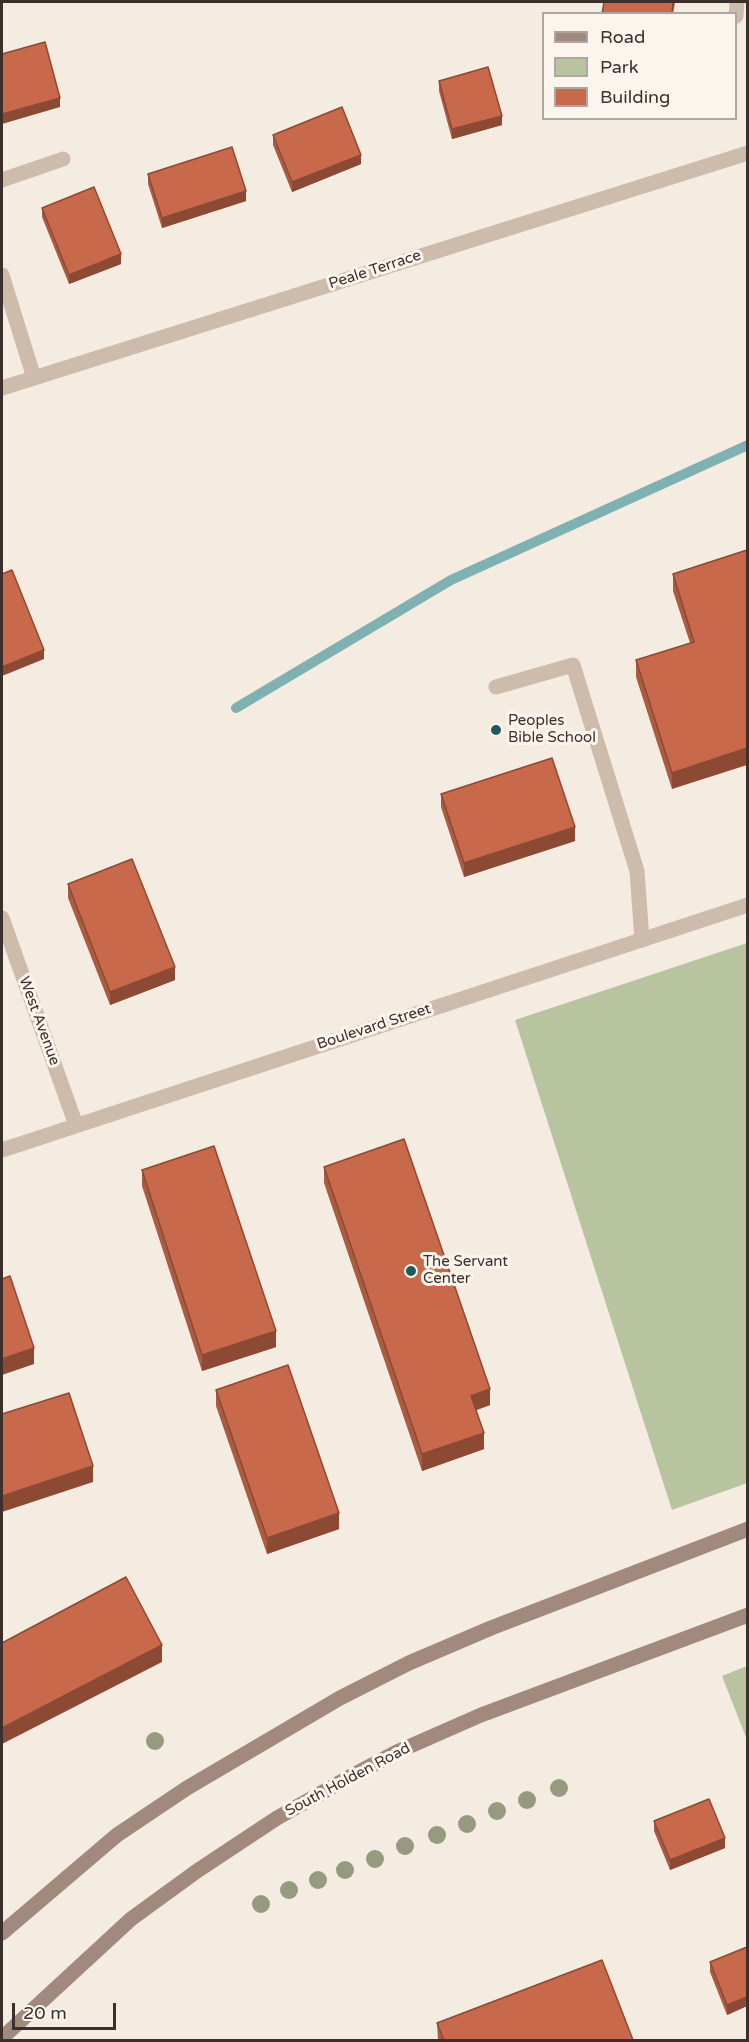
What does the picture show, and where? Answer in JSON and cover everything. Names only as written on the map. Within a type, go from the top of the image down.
[{"type":"main road","points":[[2,1933],[117,1835],[187,1788],[340,1698],[409,1663],[491,1628],[747,1529]]},
{"type":"main road","name":"South Holden Road","points":[[2,2038],[131,1919],[197,1871],[277,1818],[399,1751],[481,1715],[747,1615]]},
{"type":"street","name":"Peale Terrace","points":[[2,388],[747,153]]},
{"type":"street","points":[[2,180],[63,159]]},
{"type":"street","points":[[2,275],[34,378]]},
{"type":"street","points":[[495,687],[573,665],[637,871],[642,940]]},
{"type":"street","name":"Boulevard Street","points":[[2,1150],[747,906]]},
{"type":"street","name":"West Avenue","points":[[2,918],[76,1125]]},
{"type":"green space","points":[[747,943],[747,1483],[672,1510],[515,1020]]},
{"type":"green space","points":[[748,1666],[747,1740],[722,1676]]},
{"type":"building","points":[[604,2],[673,2],[672,12],[602,12]]},
{"type":"building","points":[[45,42],[60,98],[2,114],[2,54]]},
{"type":"building","points":[[488,67],[502,116],[452,129],[439,81]]},
{"type":"building","points":[[342,107],[361,155],[292,182],[273,135]]},
{"type":"building","points":[[232,147],[246,191],[162,218],[148,174]]},
{"type":"building","points":[[94,187],[121,254],[69,275],[42,208]]},
{"type":"building","points":[[747,550],[747,748],[672,773],[636,660],[694,642],[673,574]]},
{"type":"building","points":[[12,570],[44,650],[2,667],[2,574]]},
{"type":"building","points":[[552,758],[575,827],[464,863],[441,794]]},
{"type":"building","points":[[132,859],[175,967],[110,992],[68,884]]},
{"type":"building","points":[[404,1139],[490,1389],[471,1396],[484,1433],[422,1454],[324,1167]]},
{"type":"building","points":[[214,1146],[276,1331],[202,1355],[142,1170]]},
{"type":"building","points":[[10,1276],[34,1348],[2,1359],[2,1279]]},
{"type":"building","points":[[288,1365],[339,1513],[267,1538],[216,1390]]},
{"type":"building","points":[[69,1393],[93,1466],[2,1496],[2,1414]]},
{"type":"building","points":[[126,1577],[162,1645],[2,1728],[2,1643]]},
{"type":"building","points":[[709,1799],[725,1838],[670,1860],[654,1821]]},
{"type":"building","points":[[747,1947],[747,1997],[727,2005],[710,1962]]},
{"type":"building","points":[[602,1960],[633,2040],[444,2040],[437,2023]]},
{"type":"waterway","points":[[236,708],[451,580],[748,445]]},
{"type":"place","name":"Peoples Bible School","points":[[496,730]]},
{"type":"place","name":"The Servant Center","points":[[411,1271]]}]
